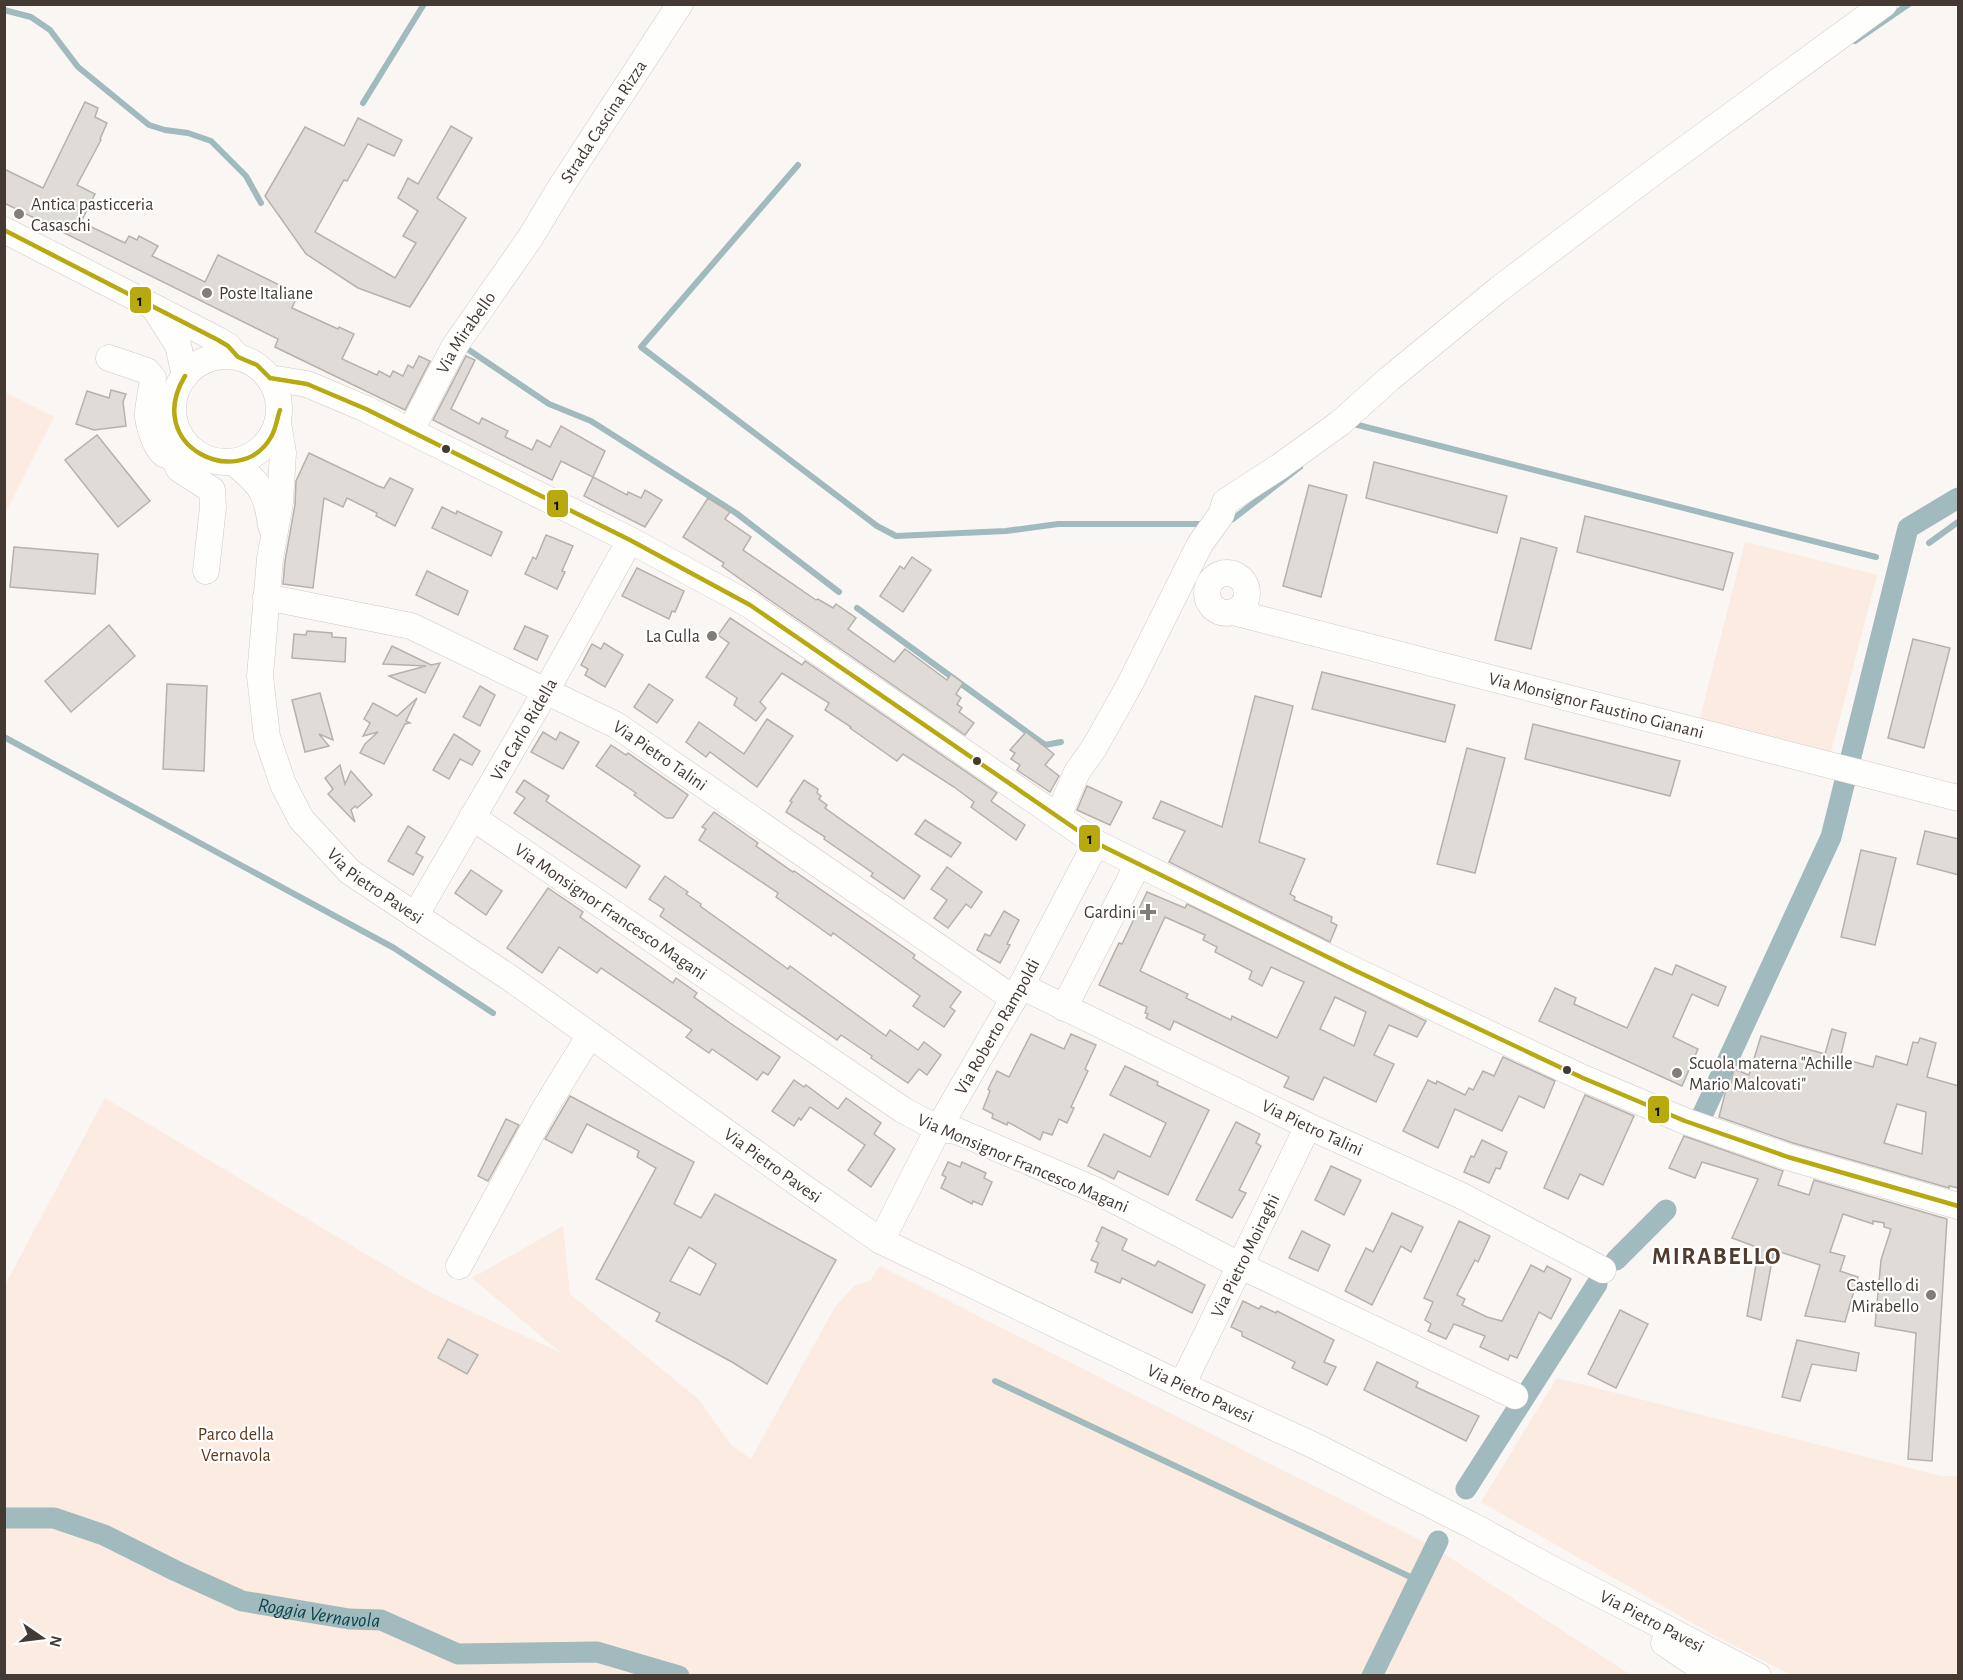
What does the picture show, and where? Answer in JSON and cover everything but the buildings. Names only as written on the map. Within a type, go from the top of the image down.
[{"type":"street","name":"Strada Cascina Rizza","points":[[530,238],[681,4]]},
{"type":"street","points":[[1058,816],[1077,772],[1094,748],[1130,684],[1200,544],[1221,515],[1225,502],[1280,467],[1340,423],[1389,379],[1499,289],[1682,151],[1884,4]]},
{"type":"street","points":[[4,230],[218,340],[228,346],[238,357]]},
{"type":"street","name":"Via Mirabello","points":[[411,430],[454,347],[530,238]]},
{"type":"street","points":[[153,305],[178,345],[185,376]]},
{"type":"street","points":[[110,358],[147,371],[153,378],[148,415],[153,436],[166,456],[179,450],[221,462],[233,462],[262,449],[274,433],[279,416],[278,397],[270,378],[257,365],[238,357],[222,356],[206,360],[194,367],[185,376],[176,392],[173,409],[179,450],[179,469],[212,490],[213,507],[206,571]]},
{"type":"street","points":[[270,378],[314,386],[411,430],[630,540],[750,605],[1096,843],[1354,970],[1583,1078],[1685,1122],[1788,1156],[1959,1206]]},
{"type":"street","points":[[279,416],[306,400],[320,399],[366,409]]},
{"type":"street","name":"Via Pietro Pavesi","points":[[279,416],[283,453],[280,502],[266,597],[260,676],[267,737],[283,784],[301,819],[350,872],[513,980],[881,1240],[1182,1385],[1315,1446],[1473,1526],[1758,1676]]},
{"type":"street","name":"Via Pietro Pavesi","points":[[233,462],[256,481],[264,494],[273,539]]},
{"type":"street","name":"Via Carlo Ridella","points":[[415,916],[546,691],[630,540]]},
{"type":"street","name":"Via Pietro Talini","points":[[266,597],[411,626],[616,725],[1017,992],[1064,1008],[1308,1126],[1460,1195],[1603,1270]]},
{"type":"street","name":"Via Monsignor Faustino Gianani","points":[[1233,612],[1959,798]]},
{"type":"street","name":"Via Monsignor Francesco Magani","points":[[472,817],[894,1103],[938,1129],[957,1131],[1095,1191],[1241,1266],[1515,1396]]},
{"type":"street","name":"Via Roberto Rampoldi","points":[[881,1240],[938,1129],[1017,992],[1096,843]]},
{"type":"street","points":[[1064,1008],[1138,864]]},
{"type":"street","points":[[459,1266],[545,1108],[590,1035]]},
{"type":"street","name":"Via Pietro Moiraghi","points":[[1182,1385],[1308,1126]]},
{"type":"street","name":"Via Pietro Pavesi","points":[[1548,1567],[1713,1676]]},
{"type":"green space","points":[[5,392],[54,417],[5,513]]},
{"type":"green space","points":[[1745,542],[1877,575],[1831,752],[1700,718]]},
{"type":"green space","name":"Parco della Vernavola","points":[[105,1098],[431,1293],[561,1353],[472,1278],[563,1226],[570,1294],[698,1399],[731,1445],[751,1459],[835,1307],[854,1286],[870,1281],[880,1266],[1432,1546],[1631,1675],[5,1676],[5,1285]]},
{"type":"green space","points":[[1557,1378],[1941,1476],[1958,1476],[1958,1675],[1791,1675],[1712,1634],[1481,1502]]},
{"type":"waterway","points":[[363,103],[424,4]]},
{"type":"waterway","points":[[1855,41],[1909,4]]},
{"type":"waterway","points":[[4,10],[31,17],[50,30],[78,67],[149,125],[188,133],[211,141],[246,176],[261,203]]},
{"type":"waterway","points":[[798,165],[641,347],[877,526],[896,536],[1006,531],[1058,524],[1204,524]]},
{"type":"waterway","points":[[466,348],[549,404],[591,421],[736,513],[839,592]]},
{"type":"waterway","points":[[1354,424],[1876,557]]},
{"type":"waterway","points":[[1226,522],[1300,467]]},
{"type":"waterway","points":[[1701,1118],[1831,837],[1908,528],[1958,498]]},
{"type":"waterway","points":[[1929,543],[1958,522]]},
{"type":"waterway","points":[[857,608],[1045,745],[1061,742]]},
{"type":"waterway","points":[[4,737],[394,948],[493,1013]]},
{"type":"waterway","points":[[1616,1260],[1666,1210]]},
{"type":"waterway","points":[[1466,1489],[1597,1284]]},
{"type":"waterway","points":[[995,1381],[1419,1581]]},
{"type":"waterway","name":"Roggia Vernavola","points":[[4,1518],[54,1518],[104,1535],[242,1601],[349,1619],[381,1620],[458,1654],[597,1652],[679,1676]]},
{"type":"waterway","points":[[1372,1676],[1438,1541]]},
{"type":"transit line","name":"1","points":[[4,230],[218,340],[228,346],[238,357],[257,365],[270,378]]},
{"type":"transit line","name":"1","points":[[185,376],[175,401],[176,423],[185,441],[200,454],[219,461],[238,461],[257,453],[273,434],[280,410]]},
{"type":"transit line","name":"1","points":[[270,378],[307,384],[366,409],[630,540],[750,605],[1096,843],[1354,970],[1583,1078],[1685,1121],[1788,1157],[1958,1206]]},
{"type":"place","name":"Antica pasticceria Casaschi","points":[[19,214]]},
{"type":"place","name":"Poste Italiane","points":[[207,293]]},
{"type":"place","name":"La Culla","points":[[712,636]]},
{"type":"place","name":"Gardini","points":[[1148,912]]},
{"type":"place","name":"Scuola materna \"Achille Mario Malcovati\"","points":[[1677,1073]]},
{"type":"place","name":"Castello di Mirabello","points":[[1931,1295]]},
{"type":"district","name":"MIRABELLO","points":[[1717,1256]]}]
